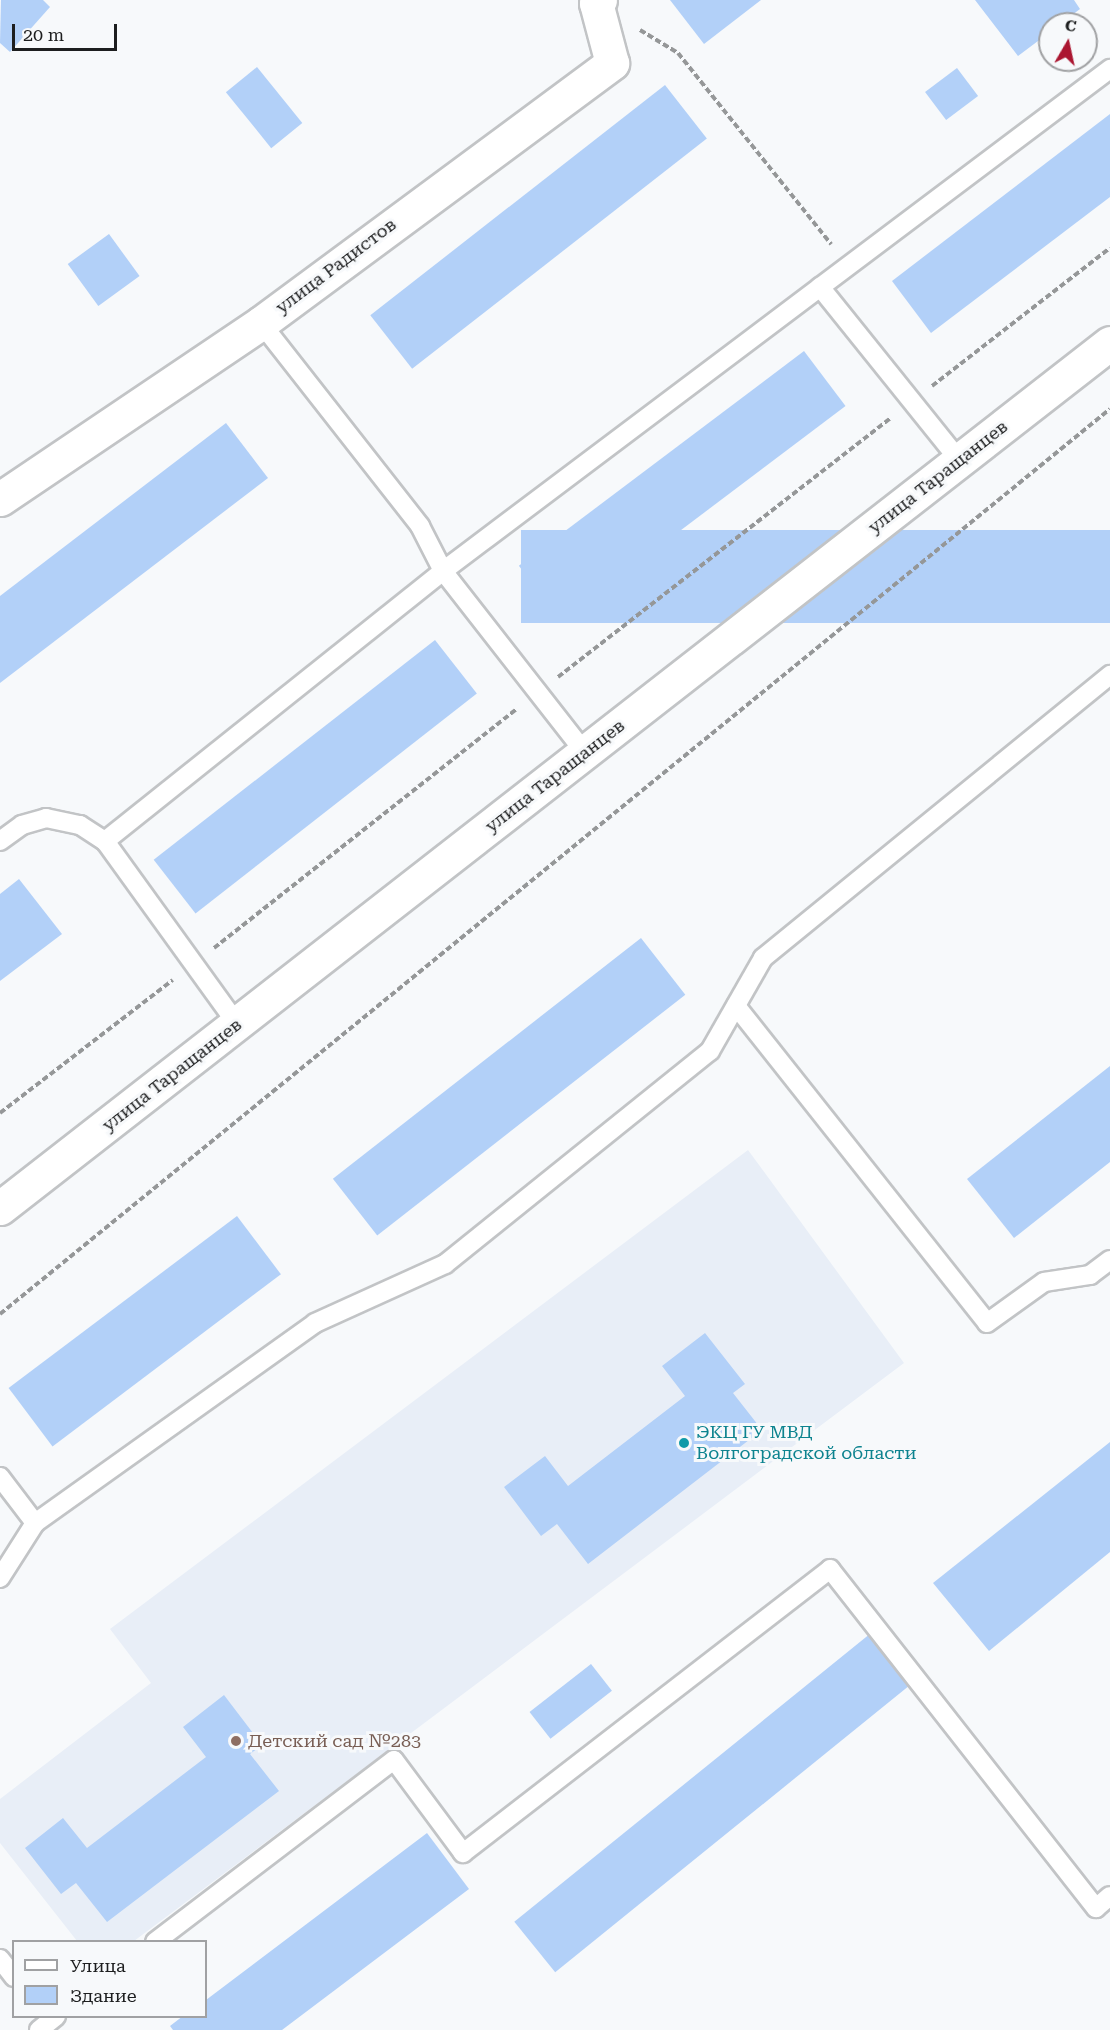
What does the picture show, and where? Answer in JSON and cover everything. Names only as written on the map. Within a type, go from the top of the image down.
[{"type":"street","name":"улица Радистов","points":[[0,499],[261,323],[612,63],[596,1]]},
{"type":"street","name":"улица Таращанцев","points":[[0,1208],[1110,344]]},
{"type":"lane","points":[[105,841],[443,571],[1110,69]]},
{"type":"lane","points":[[820,287],[960,461]]},
{"type":"lane","points":[[261,323],[420,526],[443,571],[585,753]]},
{"type":"lane","points":[[0,1578],[35,1523],[315,1323],[445,1264],[710,1051],[764,958],[1110,675]]},
{"type":"lane","points":[[0,841],[22,825],[46,818],[80,825],[105,841],[237,1024]]},
{"type":"lane","points":[[736,1006],[987,1323],[1044,1282],[1090,1275],[1110,1260]]},
{"type":"lane","points":[[0,1477],[35,1523]]},
{"type":"lane","points":[[156,1940],[394,1760],[463,1853],[830,1569],[1096,1908],[1110,1896]]},
{"type":"lane","points":[[0,1959],[12,1974]]},
{"type":"path","points":[[596,1],[678,53],[848,266]]},
{"type":"path","points":[[0,1314],[1110,409]]},
{"type":"shaded area","points":[[748,1150],[904,1363],[135,1940],[76,1940],[0,1843],[0,1799],[151,1683],[110,1629]]},
{"type":"building","points":[[1,0],[43,0],[50,7],[10,52],[0,43]]},
{"type":"building","points":[[670,0],[761,0],[704,44]]},
{"type":"building","points":[[975,0],[1074,0],[1080,9],[1076,12],[1038,12],[1038,41],[1018,56]]},
{"type":"building","points":[[257,67],[302,123],[271,148],[226,92]]},
{"type":"building","points":[[957,68],[978,96],[946,120],[925,92]]},
{"type":"building","points":[[665,85],[707,139],[412,369],[370,315]]},
{"type":"building","points":[[1110,114],[1110,197],[931,333],[892,281]]},
{"type":"building","points":[[109,234],[140,276],[98,306],[68,264]]},
{"type":"building","points":[[804,351],[846,406],[560,621],[519,566]]},
{"type":"building","points":[[226,423],[268,478],[0,683],[0,596]]},
{"type":"building","points":[[521,530],[1110,530],[1110,623],[521,623]]},
{"type":"building","points":[[435,640],[477,694],[196,913],[154,860]]},
{"type":"building","points":[[19,879],[62,934],[0,981],[0,894]]},
{"type":"building","points":[[641,938],[685,995],[377,1235],[333,1179]]},
{"type":"building","points":[[1110,1066],[1110,1162],[1014,1238],[967,1179]]},
{"type":"building","points":[[237,1216],[281,1274],[53,1446],[9,1388]]},
{"type":"building","name":"ЭКЦ ГУ МВД Волгоградской области","points":[[705,1333],[745,1384],[733,1393],[762,1430],[588,1564],[557,1524],[541,1536],[504,1487],[545,1456],[568,1486],[685,1396],[662,1366]]},
{"type":"building","points":[[1110,1442],[1110,1552],[989,1651],[933,1583]]},
{"type":"building","points":[[871,1633],[912,1684],[555,1972],[514,1922]]},
{"type":"building","points":[[591,1664],[612,1691],[550,1739],[530,1712]]},
{"type":"building","points":[[224,1695],[262,1745],[250,1754],[279,1791],[107,1922],[76,1883],[61,1894],[25,1848],[63,1818],[87,1848],[206,1757],[183,1727]]},
{"type":"building","points":[[427,1833],[469,1889],[282,2030],[173,2030],[170,2026],[180,2018],[207,2018],[207,1999]]},
{"type":"place","name":"ЭКЦ ГУ МВД Волгоградской области","points":[[684,1443]]},
{"type":"place","name":"Детский сад №283","points":[[236,1741]]}]
